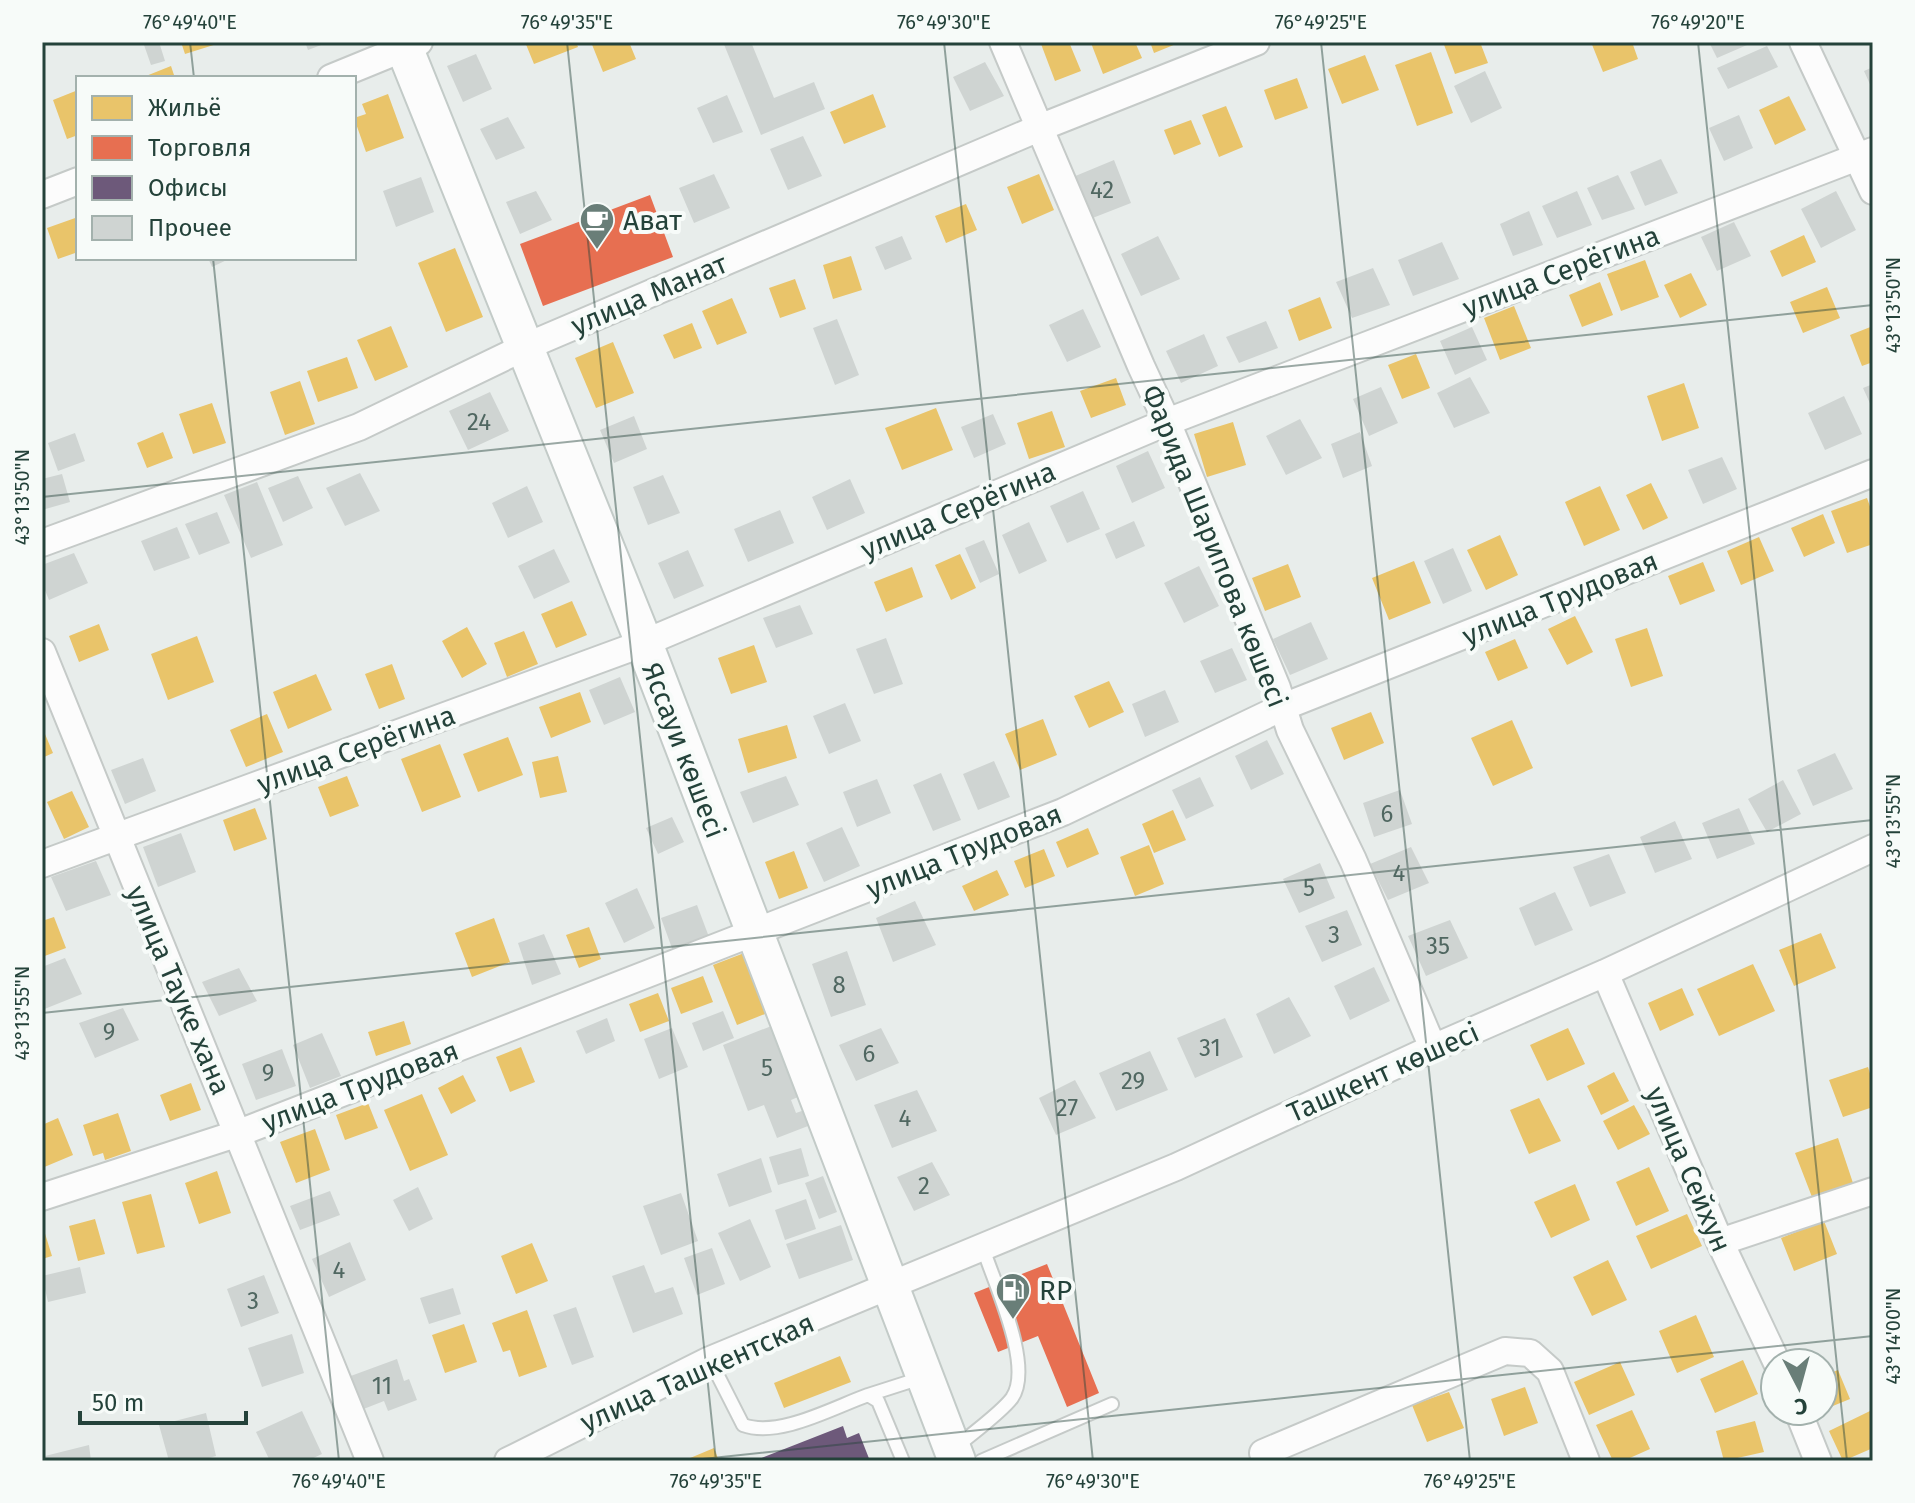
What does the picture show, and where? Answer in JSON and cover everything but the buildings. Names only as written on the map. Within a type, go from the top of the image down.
[{"type":"main road","name":"Яссауи көшесі","points":[[409,44],[525,347],[644,643],[889,1288],[924,1377],[964,1457]]},
{"type":"street","name":"Фарида Шарипова көшесі","points":[[1003,42],[1167,422],[1290,730],[1353,860],[1433,1048]]},
{"type":"street","name":"улица Манат","points":[[42,543],[359,427],[525,347],[1039,128],[1256,42]]},
{"type":"street","points":[[1803,42],[1865,154],[1873,191]]},
{"type":"street","points":[[336,76],[409,44]]},
{"type":"street","name":"улица Серёгина","points":[[42,864],[644,643],[1167,422],[1865,154]]},
{"type":"street","points":[[42,195],[76,182]]},
{"type":"street","name":"улица Трудовая","points":[[42,1197],[239,1133],[1063,812],[1283,707],[1873,473]]},
{"type":"street","name":"улица Тауке хана","points":[[42,652],[370,1461]]},
{"type":"street","name":"Ташкент көшесі","points":[[889,1288],[1176,1167],[1873,848]]},
{"type":"street","name":"улица Сейхун","points":[[1605,973],[1720,1242],[1769,1347]]},
{"type":"street","points":[[1720,1242],[1873,1191]]},
{"type":"street","name":"улица Ташкентская","points":[[508,1461],[710,1360],[889,1288]]},
{"type":"street","points":[[1263,1453],[1505,1351],[1530,1353],[1550,1371],[1586,1461]]},
{"type":"street","points":[[1804,1427],[1818,1461]]},
{"type":"lane","points":[[964,1457],[1012,1398],[1020,1378],[1016,1346],[983,1248]]},
{"type":"lane","points":[[710,1360],[743,1425],[757,1430],[776,1429],[924,1377]]},
{"type":"lane","points":[[868,1395],[878,1401],[903,1461]]},
{"type":"lane","points":[[964,1457],[1112,1404]]},
{"type":"place","name":"Ават","points":[[597,251]]},
{"type":"place","name":"RP","points":[[1013,1321]]}]
